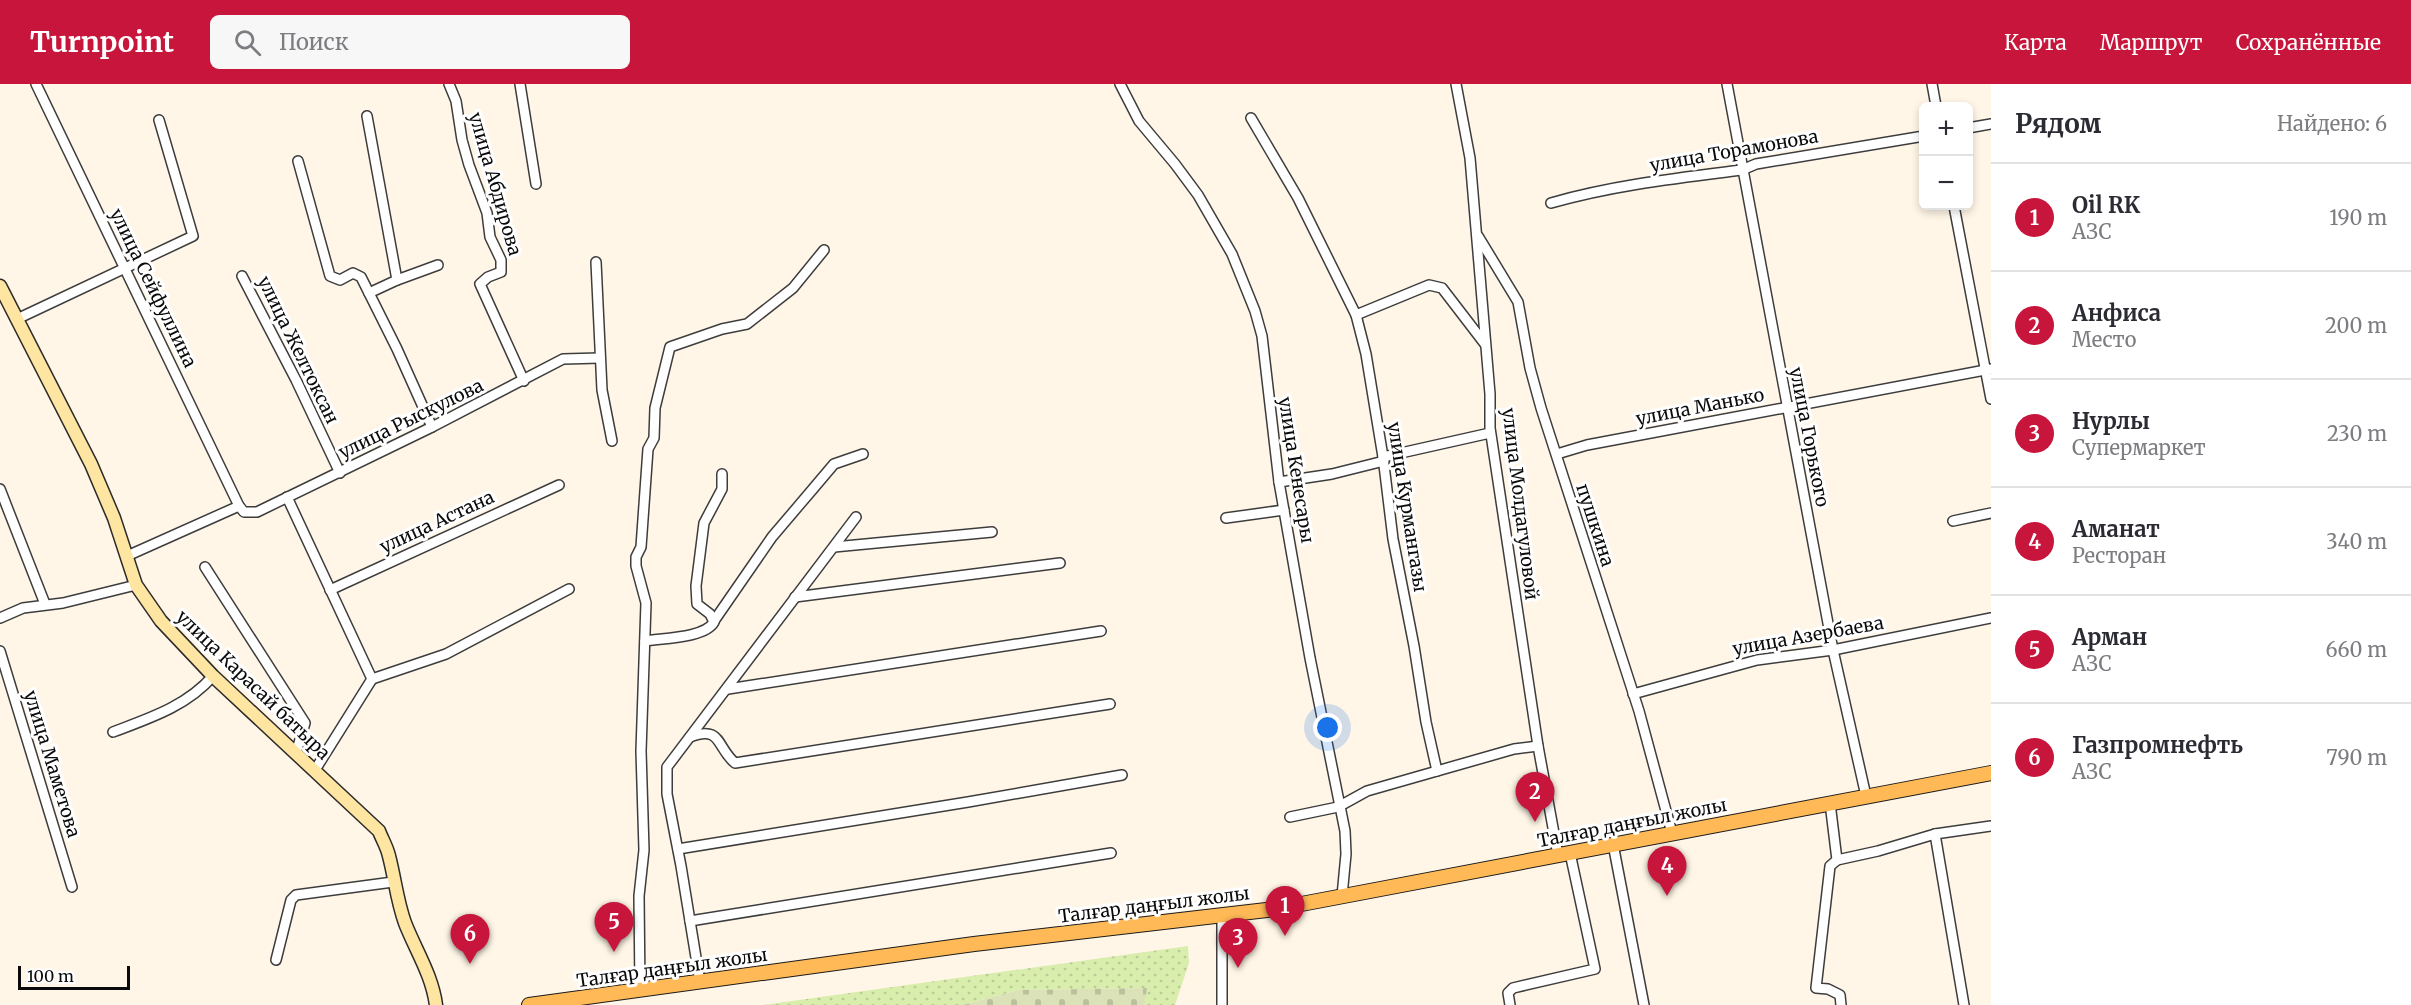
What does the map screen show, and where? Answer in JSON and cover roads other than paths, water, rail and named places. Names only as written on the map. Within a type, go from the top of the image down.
[{"type":"main road","name":"Талғар даңғыл жолы","points":[[529,1005],[974,944],[1275,909],[1991,773]]},
{"type":"street","name":"улица Сейфуллина","points":[[36,84],[239,506]]},
{"type":"street","name":"улица Абдирова","points":[[449,84],[456,101],[462,140],[469,165],[487,213],[490,237],[501,260],[501,272],[488,277],[480,284],[524,381]]},
{"type":"street","points":[[519,84],[536,184]]},
{"type":"street","name":"улица Кенесары","points":[[1120,84],[1139,121],[1198,195],[1232,254],[1255,311],[1262,336],[1279,482],[1338,807],[1345,831],[1346,854],[1342,896]]},
{"type":"street","name":"улица Молдагуловой","points":[[1456,84],[1470,158],[1490,394],[1491,433],[1538,746],[1595,969],[1513,988],[1508,993],[1510,1005]]},
{"type":"street","name":"улица Горького","points":[[1726,84],[1833,650],[1866,796]]},
{"type":"street","points":[[1932,84],[1935,102]]},
{"type":"street","points":[[367,116],[398,280]]},
{"type":"street","name":"улица Курмангазы","points":[[1251,118],[1298,198],[1356,315],[1366,354],[1393,539],[1437,771]]},
{"type":"street","points":[[17,319],[193,236],[159,120]]},
{"type":"street","points":[[1973,127],[1991,124]]},
{"type":"street","name":"улица Торамонова","points":[[1551,202],[1633,184],[1742,170],[1756,164],[1919,137]]},
{"type":"street","points":[[298,161],[330,276],[339,280],[353,273],[361,277],[432,427]]},
{"type":"street","points":[[1955,210],[1988,369],[1991,399]]},
{"type":"street","name":"пушкина","points":[[1477,235],[1518,302],[1540,408],[1557,454],[1564,483],[1633,694],[1672,833]]},
{"type":"street","points":[[636,991],[639,896],[644,850],[641,751],[646,603],[636,566],[636,557],[642,547],[648,449],[654,438],[656,427],[654,408],[670,347],[722,329],[747,324],[793,288],[824,250]]},
{"type":"street","points":[[596,262],[602,390],[612,441]]},
{"type":"street","points":[[369,293],[438,265]]},
{"type":"street","name":"улица Желтоксан","points":[[243,276],[296,380],[339,473]]},
{"type":"street","points":[[1356,315],[1429,285],[1442,288],[1486,345]]},
{"type":"street","name":"улица Карасай батыра","points":[[0,286],[91,464],[114,518],[136,585],[161,621],[213,676],[379,831],[389,855],[393,882],[405,924],[420,954],[436,1005]]},
{"type":"street","name":"улица Рыскулова","points":[[239,506],[244,512],[257,512],[524,381],[563,359],[600,358]]},
{"type":"street","name":"улица Манько","points":[[1557,454],[1587,445],[1988,369]]},
{"type":"street","points":[[1279,482],[1332,474],[1491,433]]},
{"type":"street","points":[[645,641],[701,633],[711,628],[772,537],[819,481],[834,464],[863,454]]},
{"type":"street","points":[[714,621],[710,614],[697,604],[696,586],[705,523],[722,489],[723,474]]},
{"type":"street","name":"улица Астана","points":[[330,590],[559,484]]},
{"type":"street","points":[[0,489],[45,604]]},
{"type":"street","points":[[286,497],[372,679]]},
{"type":"street","points":[[127,556],[239,506]]},
{"type":"street","points":[[1226,518],[1284,510]]},
{"type":"street","points":[[1953,520],[1991,513]]},
{"type":"street","points":[[700,982],[667,794],[667,767],[856,517]]},
{"type":"street","points":[[834,547],[992,532]]},
{"type":"street","points":[[795,597],[1060,563]]},
{"type":"street","points":[[205,567],[305,723],[296,753]]},
{"type":"street","points":[[0,618],[23,609],[63,603],[136,585]]},
{"type":"street","points":[[315,770],[372,679],[447,654],[569,589]]},
{"type":"street","name":"улица Азербаева","points":[[1633,694],[1757,660],[1833,650],[1991,618]]},
{"type":"street","points":[[728,689],[1101,631]]},
{"type":"street","name":"улица Маметова","points":[[0,651],[72,887]]},
{"type":"street","points":[[112,732],[165,712],[201,691],[213,676]]},
{"type":"street","points":[[690,737],[707,732],[714,735],[735,763],[1110,704]]},
{"type":"street","points":[[1290,817],[1338,807],[1367,791],[1514,749],[1538,746]]},
{"type":"street","points":[[678,849],[1122,775]]},
{"type":"street","points":[[1830,803],[1837,860]]},
{"type":"street","points":[[1841,1005],[1840,995],[1828,989],[1816,988],[1830,866],[1837,860],[1878,851],[1935,834],[1991,826]]},
{"type":"street","points":[[1935,834],[1964,1005]]},
{"type":"street","points":[[1613,844],[1644,1005]]},
{"type":"street","points":[[690,921],[1111,853]]},
{"type":"street","points":[[276,960],[291,900],[296,895],[393,882]]},
{"type":"street","points":[[1222,915],[1222,1005]]},
{"type":"place","name":"Анфиса","points":[[1535,822]]},
{"type":"place","name":"Аманат","points":[[1667,896]]},
{"type":"place","name":"Oil RK","points":[[1285,936]]},
{"type":"place","name":"Арман","points":[[614,952]]},
{"type":"place","name":"Газпромнефть","points":[[470,964]]},
{"type":"place","name":"Нурлы","points":[[1238,968]]}]
